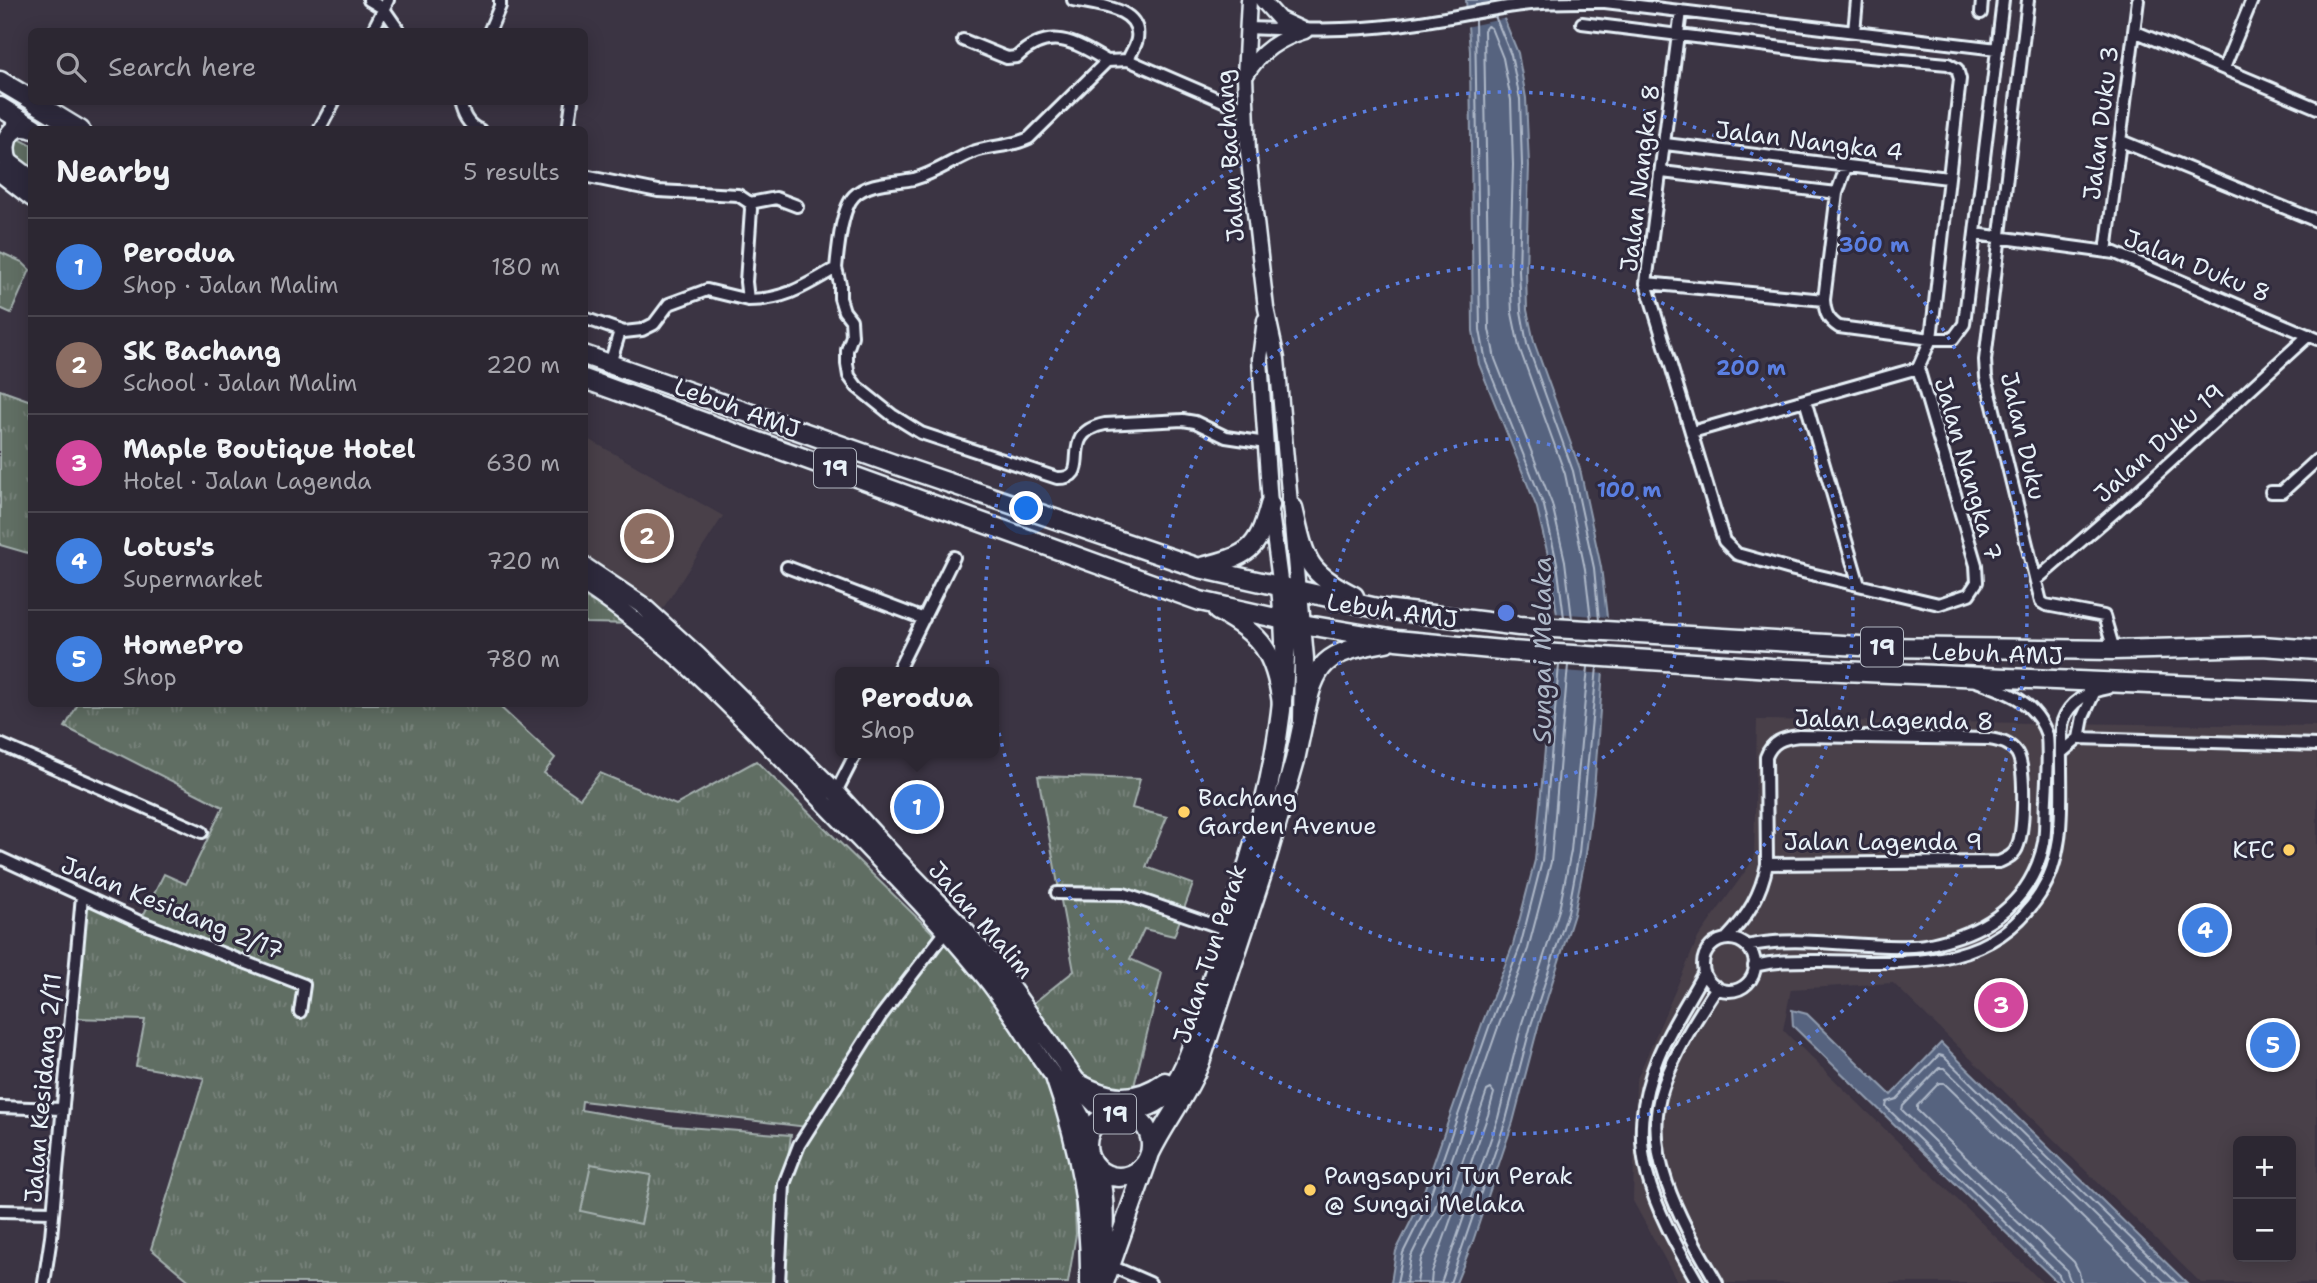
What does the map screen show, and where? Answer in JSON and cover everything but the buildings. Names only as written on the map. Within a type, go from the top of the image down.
[{"type":"main road","points":[[0,81],[28,98]]},
{"type":"main road","points":[[39,105],[74,126]]},
{"type":"main road","points":[[0,107],[31,126]]},
{"type":"main road","points":[[28,127],[12,131],[6,140],[3,163],[28,193]]},
{"type":"main road","points":[[3,163],[28,177]]},
{"type":"main road","name":"Lebuh AMJ","points":[[588,356],[1199,568],[1377,608],[1512,625],[1877,647],[2113,650],[2250,646],[2317,650]]},
{"type":"main road","name":"Lebuh AMJ","points":[[588,380],[1200,601],[1302,624],[1396,640],[1512,651],[1967,678],[2317,691]]},
{"type":"main road","points":[[1199,568],[1233,560],[1246,553],[1260,535],[1270,505]]},
{"type":"main road","points":[[1293,508],[1302,550],[1317,574],[1329,584],[1377,608]]},
{"type":"main road","name":"Jalan Malim","points":[[588,569],[651,614],[726,683],[836,792],[958,922],[1000,972],[1076,1082],[1096,1105],[1118,1113]]},
{"type":"main road","name":"Jalan Malim","points":[[588,587],[641,624],[698,676],[771,748],[946,931],[985,978],[1056,1080],[1084,1124],[1088,1140]]},
{"type":"main road","name":"Jalan Tun Perak","points":[[1118,1113],[1150,1107],[1166,1095],[1182,1071],[1188,1056],[1228,930],[1266,796],[1282,703],[1284,619],[1289,590]]},
{"type":"main road","name":"Jalan Tun Perak","points":[[1102,1283],[1111,1266],[1150,1153],[1182,1101],[1200,1062],[1262,874],[1295,760],[1303,722],[1302,624],[1289,590]]},
{"type":"main road","points":[[1200,601],[1247,628],[1262,641],[1279,677],[1282,703]]},
{"type":"main road","points":[[1303,722],[1312,683],[1327,660],[1357,648],[1396,640]]},
{"type":"main road","points":[[1076,1082],[1112,1097],[1130,1098],[1148,1093],[1163,1084],[1188,1056]]},
{"type":"main road","points":[[1056,1080],[1070,1121],[1084,1182],[1090,1283]]},
{"type":"main road","name":"19","points":[[1118,1113],[1138,1119],[1145,1126],[1151,1143],[1150,1153],[1141,1168],[1124,1177],[1114,1176],[1096,1167],[1088,1150],[1088,1140],[1095,1124],[1118,1113]]},
{"type":"main road","name":"Jalan Tun Perak","points":[[1096,1167],[1102,1200],[1102,1283]]},
{"type":"street","points":[[369,0],[386,4]]},
{"type":"street","points":[[491,28],[500,0]]},
{"type":"street","points":[[1073,0],[1129,15],[1135,23],[1137,39],[1128,60]]},
{"type":"street","name":"Jalan Bachang","points":[[1249,0],[1245,76],[1248,152],[1266,308],[1278,359],[1293,508],[1289,590]]},
{"type":"street","points":[[1262,0],[1279,19],[1305,31]]},
{"type":"street","points":[[1854,32],[1857,0]]},
{"type":"street","points":[[1981,13],[1982,0]]},
{"type":"street","points":[[1846,167],[1837,193],[1825,305],[1830,321],[1839,327],[1931,339],[1953,339],[1964,324],[2003,0]]},
{"type":"street","name":"Jalan Duku","points":[[2028,0],[1985,360],[1986,377],[2041,602],[2046,606],[2104,616],[2113,650]]},
{"type":"street","name":"Jalan Duku 3","points":[[2106,252],[2138,0]]},
{"type":"street","points":[[2224,68],[2252,0]]},
{"type":"street","points":[[1247,29],[1305,31],[1393,26],[1528,4],[1605,2],[1997,49]]},
{"type":"street","points":[[374,28],[386,4]]},
{"type":"street","points":[[386,4],[398,28]]},
{"type":"street","name":"Jalan Nangka 8","points":[[1681,11],[1646,282],[1724,541],[1737,554],[1859,585]]},
{"type":"street","points":[[1581,23],[1824,53],[1948,64],[1957,69],[1960,79],[1931,339],[1918,368],[1692,432]]},
{"type":"street","points":[[1245,76],[1272,45],[1285,37],[1305,31]]},
{"type":"street","points":[[2134,31],[2317,108]]},
{"type":"street","points":[[963,40],[1007,58],[1017,57],[1029,45],[1058,39],[1080,44],[1107,61],[1128,60],[1246,109]]},
{"type":"street","points":[[1107,61],[1029,138],[1015,145],[974,152],[946,167],[916,178],[878,184],[853,197],[845,214],[836,268],[840,298],[844,311],[851,320],[852,336],[846,350],[849,376],[857,387],[892,415],[921,433],[1057,478],[1072,475],[1076,468],[1079,438],[1085,431],[1105,424],[1183,420],[1195,422],[1226,437],[1266,443]]},
{"type":"street","points":[[321,126],[332,105]]},
{"type":"street","points":[[461,105],[463,115],[475,126]]},
{"type":"street","points":[[569,126],[572,105]]},
{"type":"street","points":[[2121,141],[2317,221]]},
{"type":"street","name":"Jalan Nangka 4","points":[[1665,144],[1948,178]]},
{"type":"street","points":[[1661,172],[1837,193]]},
{"type":"street","points":[[588,177],[658,191],[738,195],[750,203],[776,198],[797,205]]},
{"type":"street","points":[[748,300],[750,203]]},
{"type":"street","name":"Jalan Duku 8","points":[[1975,234],[2115,253],[2313,337]]},
{"type":"street","points":[[588,319],[620,331],[642,330],[654,324],[669,304],[706,290],[748,300],[766,300],[787,295],[836,268]]},
{"type":"street","points":[[1646,282],[1825,305]]},
{"type":"street","name":"Jalan Bachang","points":[[1266,308],[1260,359],[1270,505],[1289,590]]},
{"type":"street","points":[[610,364],[620,331]]},
{"type":"street","name":"Jalan Duku 19","points":[[2036,580],[2313,337]]},
{"type":"street","name":"Jalan Nangka 7","points":[[1859,585],[1939,604],[1969,594],[1977,582],[1976,565],[1918,368]]},
{"type":"street","points":[[1805,400],[1859,585]]},
{"type":"street","points":[[2271,492],[2282,492],[2317,460]]},
{"type":"street","points":[[900,667],[954,557]]},
{"type":"street","points":[[788,567],[924,619]]},
{"type":"street","points":[[1747,946],[1772,942],[1913,947],[1942,942],[1975,931],[2014,903],[2039,863],[2044,840],[2047,735],[2043,723],[2027,703],[2012,694],[1967,678]]},
{"type":"street","points":[[1754,967],[1781,961],[1929,961],[1949,958],[1983,945],[2009,928],[2026,913],[2041,892],[2052,870],[2059,845],[2063,720],[2074,703],[2095,691],[2135,683]]},
{"type":"street","points":[[2061,753],[2079,738],[2083,717],[2095,691]]},
{"type":"street","name":"Jalan Lagenda 8","points":[[1767,864],[1766,757],[1769,748],[1776,742],[1799,736],[1989,739],[2011,746],[2022,766],[2021,832],[2018,846],[2011,856],[1999,862]]},
{"type":"street","points":[[2079,738],[2317,745]]},
{"type":"street","points":[[0,744],[202,832]]},
{"type":"street","points":[[836,792],[853,758]]},
{"type":"street","name":"Jalan Kesidang 2/17","points":[[0,858],[140,922],[304,985],[300,1012]]},
{"type":"street","name":"Jalan Lagenda 9","points":[[1767,864],[1999,862]]},
{"type":"street","points":[[1726,939],[1747,946],[1754,967],[1750,979],[1732,990],[1711,984],[1704,972],[1706,952],[1715,943],[1726,939],[1752,910],[1760,893],[1767,864]]},
{"type":"street","points":[[1058,893],[1124,894],[1228,930]]},
{"type":"street","name":"Jalan Kesidang 2/11","points":[[44,1283],[82,896]]},
{"type":"street","points":[[779,1283],[784,1184],[799,1145],[880,1017],[946,931]]},
{"type":"street","points":[[1698,1283],[1655,1202],[1643,1159],[1642,1113],[1647,1087],[1659,1055],[1704,972]]},
{"type":"street","points":[[1717,987],[1686,1035],[1663,1088],[1658,1112],[1658,1137],[1667,1182],[1694,1242],[1717,1283]]},
{"type":"street","points":[[0,1107],[62,1109]]},
{"type":"street","points":[[0,1210],[53,1212]]},
{"type":"street","points":[[1111,1266],[1150,1283]]},
{"type":"shaded area","points":[[588,439],[723,516],[662,610],[588,559]]},
{"type":"shaded area","points":[[1757,720],[2317,726],[2317,1283],[2201,1283],[1893,983],[1791,989],[1783,1030],[2043,1283],[1678,1283],[1633,1201],[1636,1081],[1698,938],[1754,859]]},
{"type":"green space","points":[[0,129],[28,143],[28,172],[0,150]]},
{"type":"green space","points":[[0,252],[22,262],[28,268],[28,275],[11,313],[0,308]]},
{"type":"green space","points":[[0,390],[28,400],[28,553],[0,545]]},
{"type":"green space","points":[[588,599],[641,624],[588,623]]},
{"type":"green space","points":[[76,707],[500,707],[555,758],[544,773],[580,798],[600,773],[676,805],[756,761],[940,940],[1027,1008],[1074,971],[1038,776],[1140,779],[1132,808],[1167,817],[1146,867],[1193,884],[1174,936],[1144,929],[1130,959],[1162,973],[1131,1098],[1071,1101],[1076,1234],[1068,1283],[192,1283],[151,1249],[204,1078],[136,1066],[145,1020],[71,1018],[82,896],[140,922],[164,874],[186,884],[223,807],[65,727]],"holes":[[[582,1101],[808,1127],[785,1180],[791,1135],[673,1126],[581,1110]]]},
{"type":"green space","points":[[591,1164],[651,1175],[641,1224],[581,1211]]},
{"type":"water","points":[[1466,0],[1507,0],[1502,14],[1518,53],[1526,98],[1529,165],[1527,310],[1534,342],[1580,469],[1601,567],[1607,617],[1594,790],[1586,854],[1574,914],[1538,1027],[1513,1122],[1456,1283],[1391,1283],[1396,1251],[1419,1205],[1482,1024],[1513,945],[1535,860],[1557,615],[1550,564],[1537,508],[1479,364],[1473,331],[1470,51]]},
{"type":"water","points":[[1792,1010],[1807,1014],[1891,1095],[1941,1043],[2187,1283],[2058,1283],[1793,1026]]},
{"type":"pier","points":[[1510,0],[1507,18],[1465,27],[1463,7]]},
{"type":"pier","points":[[1553,613],[1610,617],[1607,674],[1548,670]]},
{"type":"place","name":"SK Bachang","points":[[647,536]]},
{"type":"place","name":"Perodua","points":[[917,807]]},
{"type":"place","name":"Bachang Garden Avenue","points":[[1184,812]]},
{"type":"place","name":"KFC","points":[[2289,850]]},
{"type":"place","name":"Lotus's","points":[[2205,930]]},
{"type":"place","name":"Maple Boutique Hotel","points":[[2001,1005]]},
{"type":"place","name":"HomePro","points":[[2273,1045]]},
{"type":"place","name":"Pangsapuri Tun Perak @ Sungai Melaka","points":[[1310,1190]]},
{"type":"water label","name":"Sungai Melaka","points":[[1541,650]]}]
